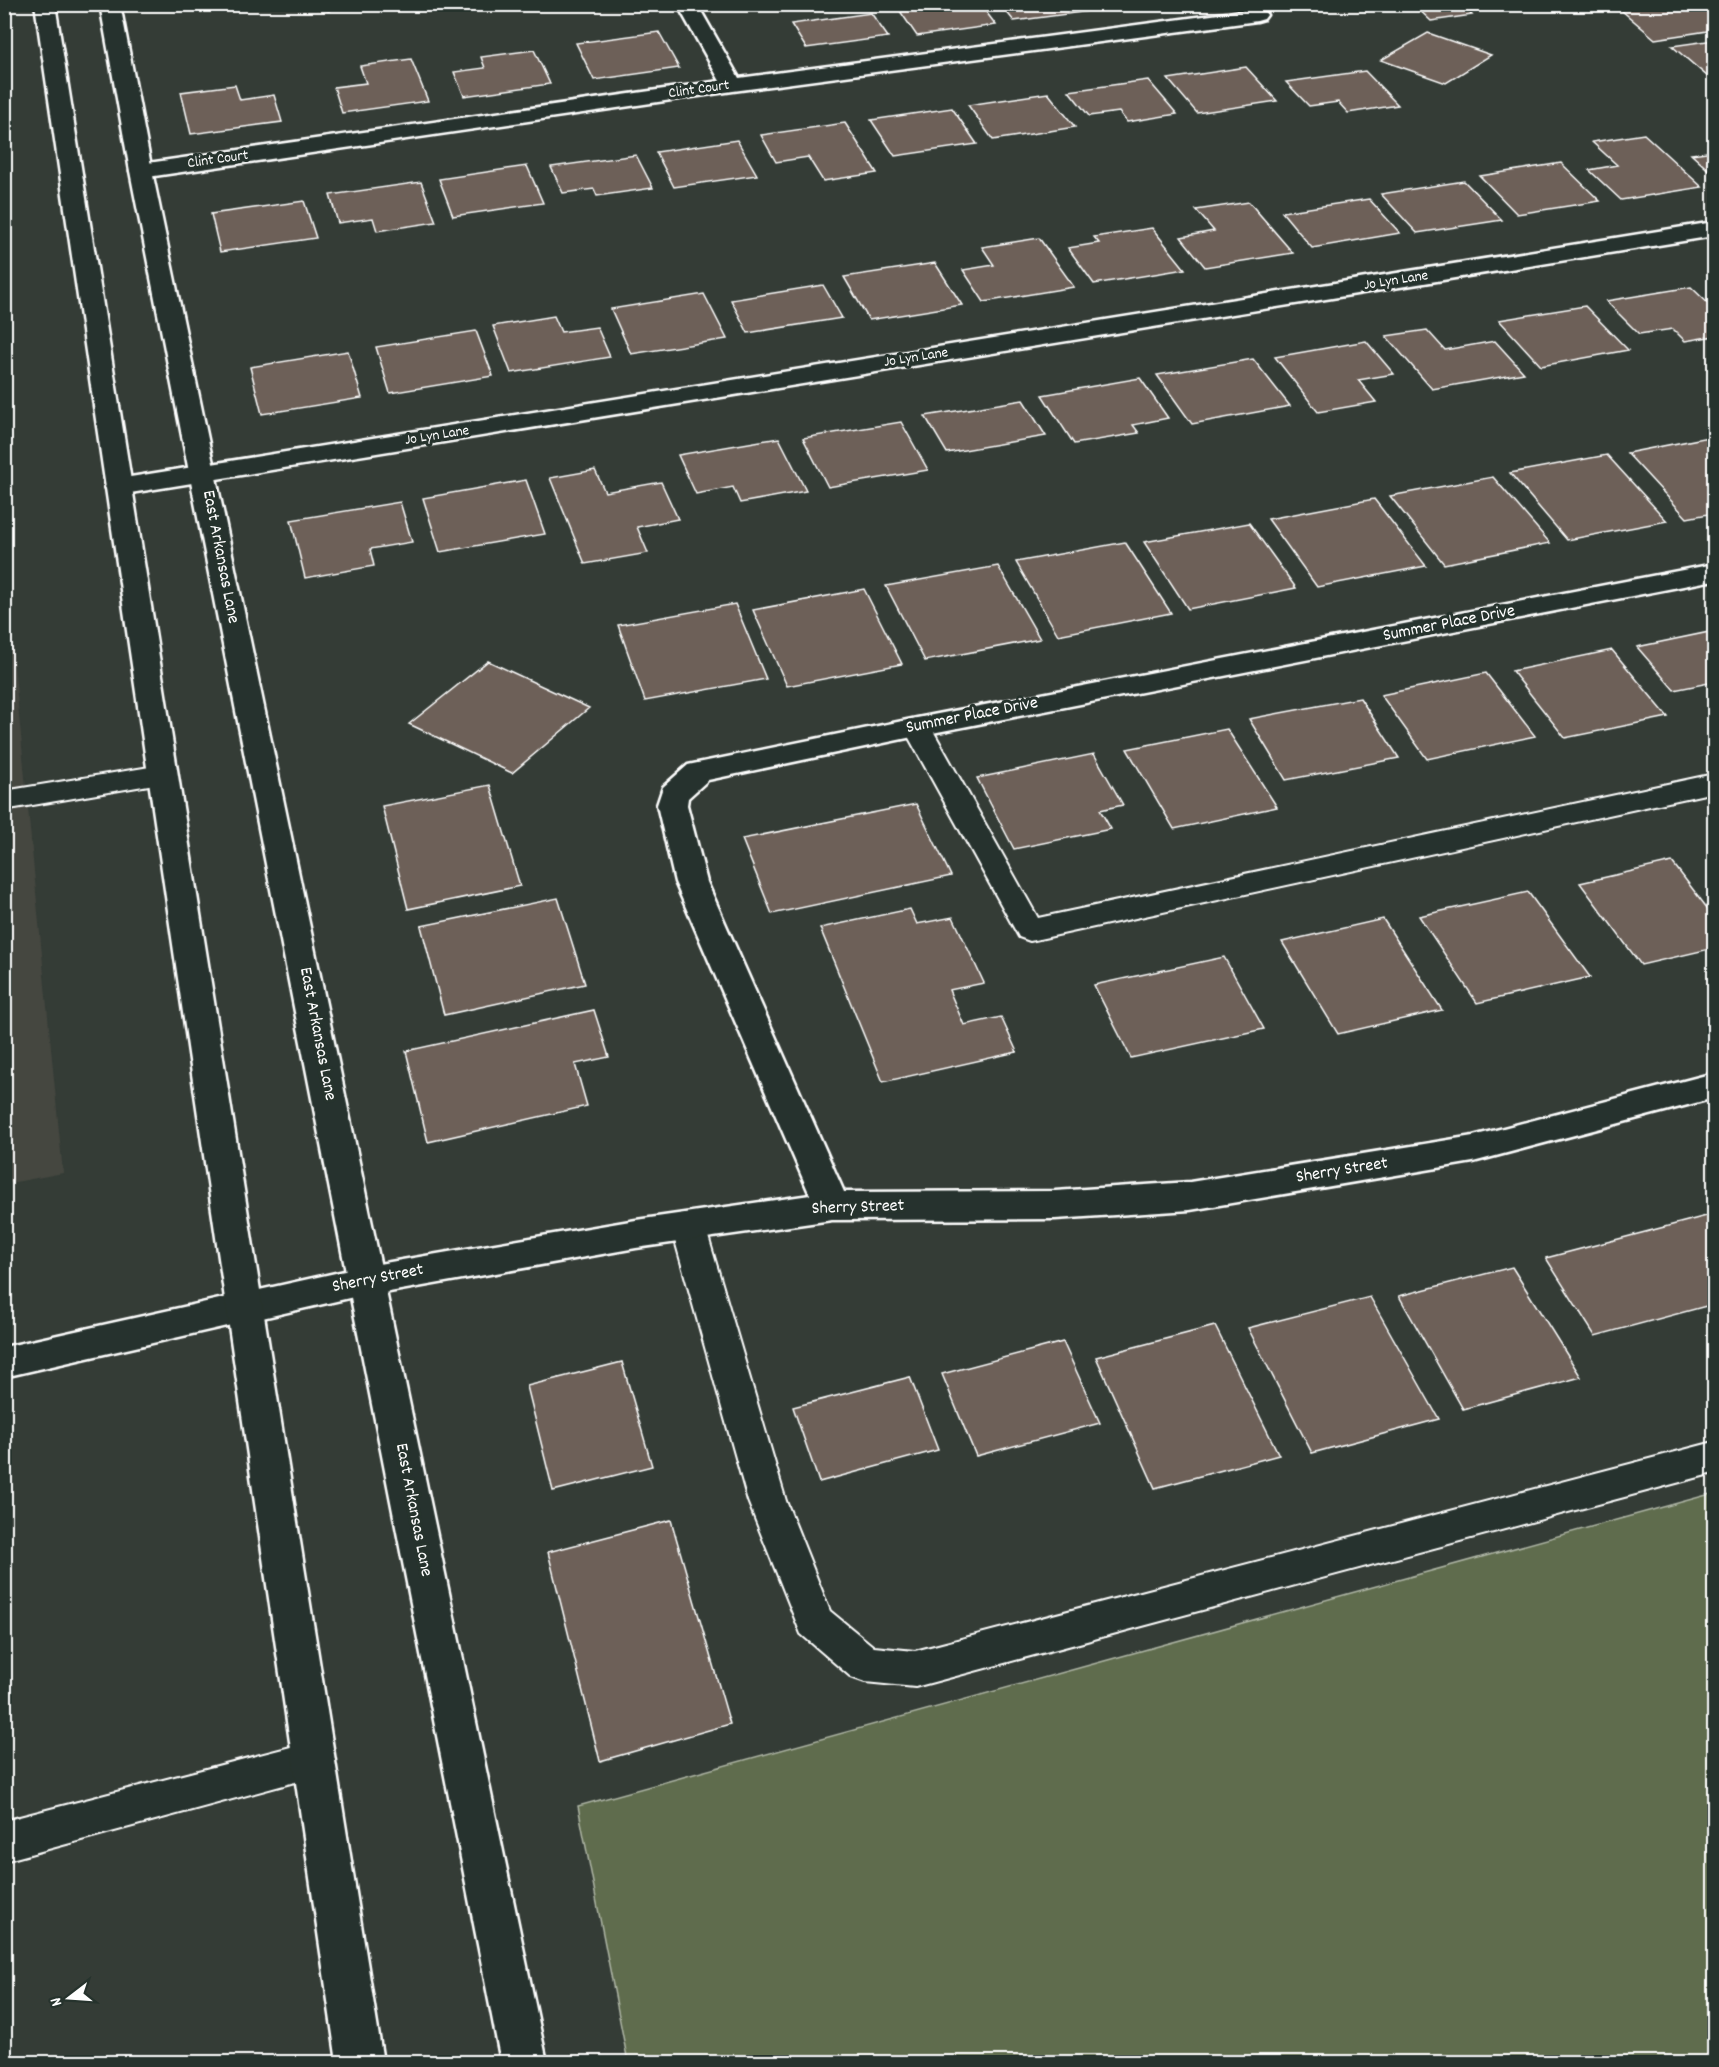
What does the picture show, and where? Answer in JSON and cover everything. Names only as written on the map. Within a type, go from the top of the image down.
[{"type":"street","points":[[45,4],[360,2062]]},
{"type":"street","name":"East Arkansas Lane","points":[[110,4],[141,171],[524,2062]]},
{"type":"street","points":[[687,4],[732,85]]},
{"type":"street","name":"Clint Court","points":[[141,171],[732,85],[1257,15]]},
{"type":"street","name":"Jo Lyn Lane","points":[[118,487],[1714,229]]},
{"type":"street","name":"Summer Place Drive","points":[[832,1206],[691,882],[672,805],[674,794],[698,772],[917,727],[1714,572]]},
{"type":"street","name":"Sherry Street","points":[[4,1362],[367,1281],[688,1226],[832,1206],[1055,1205],[1190,1196],[1473,1149],[1714,1086]]},
{"type":"lane","points":[[917,727],[1030,930],[1714,783]]},
{"type":"lane","points":[[4,801],[162,774]]},
{"type":"lane","points":[[688,1226],[767,1501],[815,1622],[865,1664],[915,1669],[1714,1458]]},
{"type":"lane","points":[[4,1841],[314,1760]]},
{"type":"shaded area","points":[[4,559],[63,1173],[5,1184],[4,1184]]},
{"type":"green space","points":[[1714,1493],[1714,2062],[628,2062],[578,1806]]},
{"type":"building","points":[[296,4],[337,4],[329,11]]},
{"type":"building","points":[[926,4],[980,4],[996,25],[917,36],[900,11],[929,7]]},
{"type":"building","points":[[1000,4],[1084,4],[1090,11],[1014,21]]},
{"type":"building","points":[[1413,4],[1460,4],[1472,15],[1431,21]]},
{"type":"building","points":[[1614,4],[1705,4],[1714,12],[1714,30],[1655,39]]},
{"type":"building","points":[[871,13],[888,37],[806,48],[791,24]]},
{"type":"building","points":[[659,32],[679,68],[594,80],[576,43]]},
{"type":"building","points":[[1428,33],[1491,55],[1446,83],[1381,60]]},
{"type":"building","points":[[1714,40],[1714,82],[1672,46]]},
{"type":"building","points":[[534,50],[550,84],[464,96],[454,72],[485,68],[481,57]]},
{"type":"building","points":[[411,59],[428,101],[342,113],[334,87],[366,83],[360,66]]},
{"type":"building","points":[[1246,67],[1277,101],[1197,113],[1168,79]]},
{"type":"building","points":[[1365,71],[1398,105],[1348,113],[1338,102],[1309,106],[1286,82]]},
{"type":"building","points":[[1148,80],[1177,114],[1127,122],[1119,112],[1089,116],[1069,91]]},
{"type":"building","points":[[235,85],[240,100],[274,95],[282,122],[191,134],[181,92]]},
{"type":"building","points":[[1048,93],[1075,127],[993,140],[968,105]]},
{"type":"building","points":[[952,108],[977,144],[895,156],[871,120]]},
{"type":"building","points":[[845,123],[877,173],[823,181],[808,157],[776,162],[761,135]]},
{"type":"building","points":[[1644,134],[1702,187],[1621,200],[1589,170],[1617,165],[1592,142]]},
{"type":"building","points":[[737,140],[757,175],[674,187],[656,152]]},
{"type":"building","points":[[1714,151],[1714,175],[1691,154]]},
{"type":"building","points":[[636,155],[653,188],[597,196],[594,189],[563,193],[551,167]]},
{"type":"building","points":[[1561,163],[1600,201],[1517,214],[1480,176]]},
{"type":"building","points":[[527,166],[543,203],[453,216],[439,179]]},
{"type":"building","points":[[1464,181],[1502,220],[1417,233],[1381,194]]},
{"type":"building","points":[[421,182],[436,222],[377,231],[373,218],[338,223],[330,195]]},
{"type":"building","points":[[1369,199],[1400,233],[1312,248],[1282,212]]},
{"type":"building","points":[[304,201],[316,238],[220,252],[211,214]]},
{"type":"building","points":[[1249,202],[1293,253],[1205,267],[1181,237],[1214,231],[1196,210]]},
{"type":"building","points":[[1152,228],[1185,269],[1094,284],[1068,248],[1099,243],[1094,237]]},
{"type":"building","points":[[1039,238],[1074,287],[984,302],[963,270],[994,265],[982,247]]},
{"type":"building","points":[[935,263],[962,305],[869,320],[844,277]]},
{"type":"building","points":[[823,285],[842,318],[748,333],[731,300]]},
{"type":"building","points":[[1691,287],[1714,309],[1714,336],[1685,341],[1673,329],[1639,334],[1606,301]]},
{"type":"building","points":[[704,294],[727,339],[631,354],[611,309]]},
{"type":"building","points":[[1585,306],[1628,350],[1541,366],[1499,320]]},
{"type":"building","points":[[554,316],[561,332],[597,327],[610,357],[511,373],[493,326]]},
{"type":"building","points":[[1427,330],[1445,350],[1495,341],[1524,373],[1432,389],[1386,336]]},
{"type":"building","points":[[476,331],[493,376],[390,393],[376,347]]},
{"type":"building","points":[[1366,341],[1394,374],[1358,380],[1376,402],[1318,412],[1275,357]]},
{"type":"building","points":[[348,351],[362,398],[262,414],[250,367]]},
{"type":"building","points":[[1253,359],[1290,406],[1192,424],[1157,375]]},
{"type":"building","points":[[1140,378],[1168,418],[1133,425],[1139,433],[1074,444],[1042,395]]},
{"type":"building","points":[[1023,400],[1046,436],[947,453],[925,416]]},
{"type":"building","points":[[901,422],[928,470],[828,487],[803,438]]},
{"type":"building","points":[[1714,436],[1714,513],[1687,518],[1627,453]]},
{"type":"building","points":[[779,438],[806,491],[740,503],[733,487],[696,494],[678,455]]},
{"type":"building","points":[[1607,455],[1667,521],[1567,540],[1510,473]]},
{"type":"building","points":[[595,470],[605,492],[661,482],[678,519],[637,527],[648,553],[585,564],[550,478]]},
{"type":"building","points":[[1493,477],[1550,543],[1444,564],[1390,496]]},
{"type":"building","points":[[526,480],[545,534],[440,552],[423,498]]},
{"type":"building","points":[[1374,499],[1426,566],[1317,587],[1268,519]]},
{"type":"building","points":[[400,502],[412,542],[370,549],[374,566],[305,578],[291,520]]},
{"type":"building","points":[[1249,523],[1296,588],[1188,609],[1144,542]]},
{"type":"building","points":[[1125,542],[1171,613],[1058,635],[1016,562]]},
{"type":"building","points":[[998,566],[1040,639],[925,661],[886,586]]},
{"type":"building","points":[[864,589],[902,664],[787,686],[753,610]]},
{"type":"building","points":[[735,604],[766,679],[645,701],[618,625]]},
{"type":"building","points":[[1714,631],[1714,682],[1674,690],[1637,647]]},
{"type":"building","points":[[1612,650],[1668,717],[1565,738],[1512,671]]},
{"type":"building","points":[[488,661],[589,708],[512,773],[409,724]]},
{"type":"building","points":[[1486,673],[1535,736],[1427,759],[1381,695]]},
{"type":"building","points":[[1360,698],[1399,758],[1286,780],[1249,719]]},
{"type":"building","points":[[1227,729],[1277,807],[1174,829],[1127,749]]},
{"type":"building","points":[[1094,754],[1123,805],[1100,810],[1111,829],[1014,849],[977,778]]},
{"type":"building","points":[[490,785],[520,886],[408,909],[382,806]]},
{"type":"building","points":[[916,804],[951,876],[772,914],[742,839]]},
{"type":"building","points":[[1672,862],[1714,917],[1714,948],[1641,965],[1580,883]]},
{"type":"building","points":[[1528,892],[1590,977],[1477,1003],[1419,916]]},
{"type":"building","points":[[558,898],[585,984],[444,1015],[421,926]]},
{"type":"building","points":[[910,909],[917,924],[953,917],[984,983],[949,990],[964,1025],[1001,1017],[1017,1052],[883,1082],[820,928]]},
{"type":"building","points":[[1383,919],[1442,1010],[1338,1034],[1282,942]]},
{"type":"building","points":[[1224,957],[1264,1029],[1131,1058],[1094,985]]},
{"type":"building","points":[[594,1010],[609,1057],[575,1064],[587,1106],[428,1142],[406,1051]]},
{"type":"building","points":[[1714,1214],[1714,1304],[1595,1336],[1546,1258]]},
{"type":"building","points":[[1512,1267],[1581,1377],[1463,1409],[1399,1296]]},
{"type":"building","points":[[1370,1297],[1439,1419],[1312,1453],[1248,1328]]},
{"type":"building","points":[[1215,1326],[1279,1455],[1155,1488],[1096,1357]]},
{"type":"building","points":[[1063,1342],[1100,1423],[976,1456],[942,1374]]},
{"type":"building","points":[[622,1362],[652,1466],[553,1491],[527,1386]]},
{"type":"building","points":[[910,1377],[938,1450],[819,1482],[793,1407]]},
{"type":"building","points":[[671,1520],[730,1724],[600,1761],[548,1552]]}]
